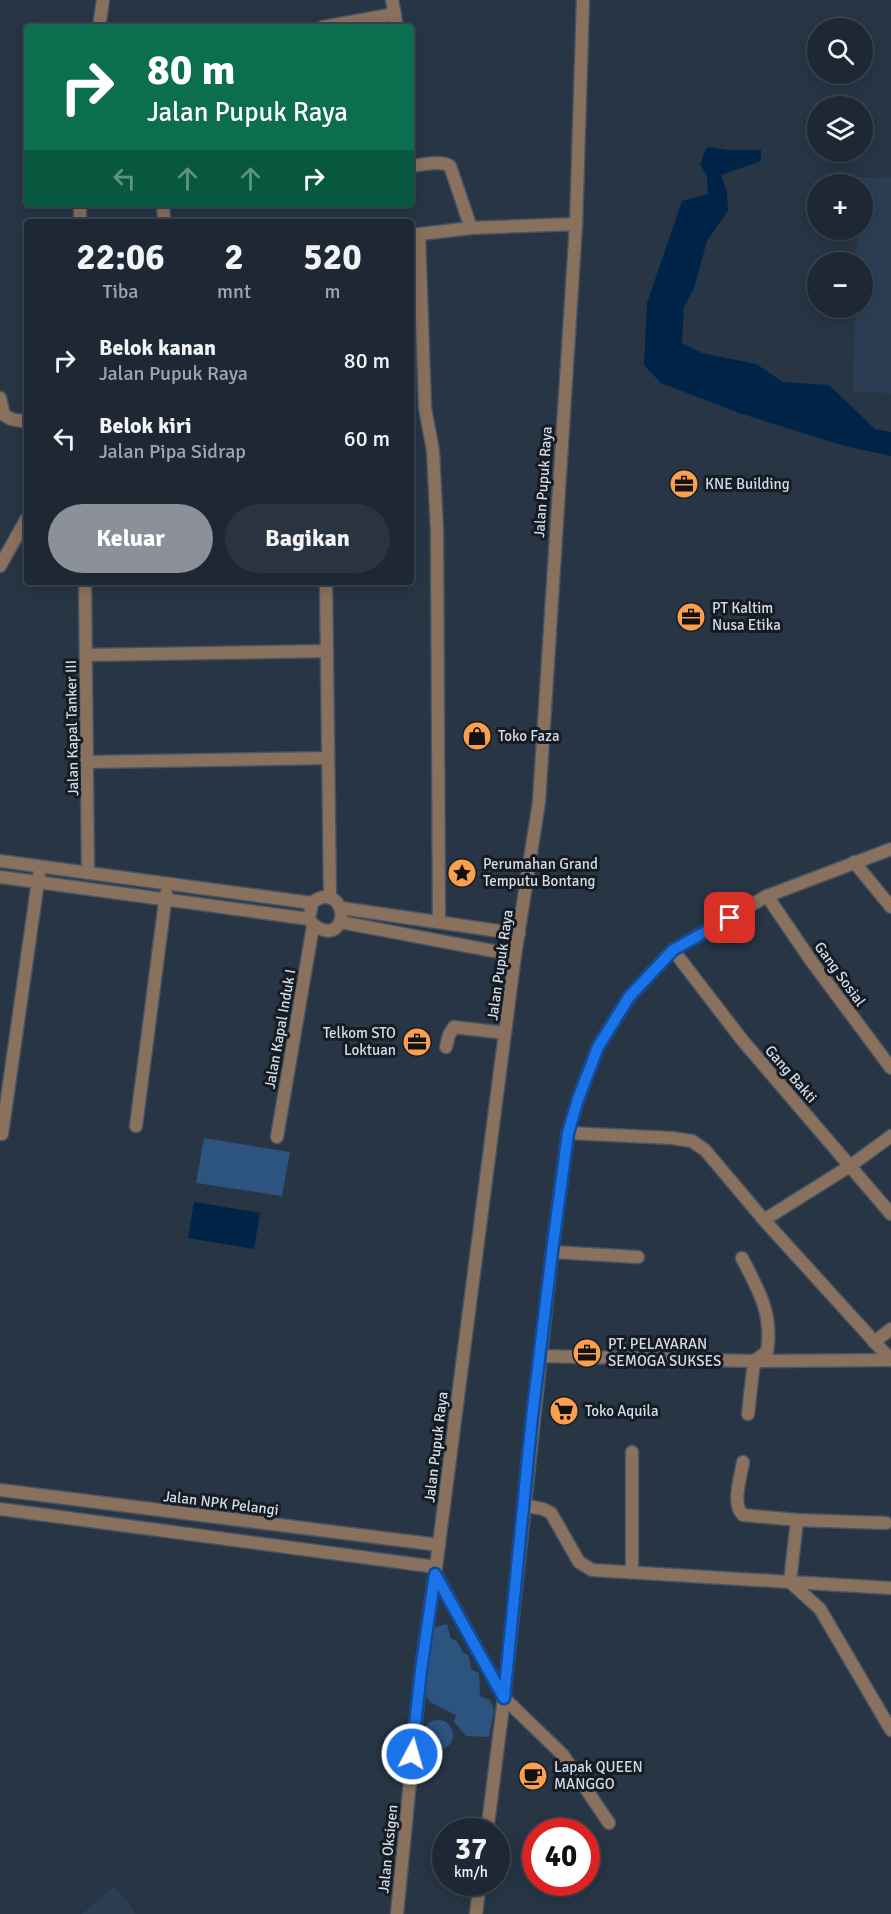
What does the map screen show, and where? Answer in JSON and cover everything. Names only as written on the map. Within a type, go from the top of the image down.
[{"type":"street","points":[[99,24],[103,0]]},
{"type":"street","points":[[360,24],[396,21],[392,0]]},
{"type":"street","name":"Jalan Pupuk Raya","points":[[436,1570],[515,955],[538,802],[576,224],[583,0]]},
{"type":"street","points":[[414,166],[436,163],[450,166],[469,229]]},
{"type":"street","points":[[439,922],[437,530],[433,452],[424,408],[415,235],[469,229],[576,224]]},
{"type":"street","points":[[0,398],[4,415],[24,421]]},
{"type":"street","points":[[0,566],[24,523]]},
{"type":"street","name":"Jalan Kapal Tanker III","points":[[85,585],[88,873]]},
{"type":"street","points":[[326,585],[330,898]]},
{"type":"street","points":[[86,654],[327,651]]},
{"type":"street","points":[[87,762],[328,758]]},
{"type":"street","points":[[489,1818],[504,1698],[552,1252],[568,1133],[598,1047],[629,997],[673,950],[768,896],[891,849]]},
{"type":"street","points":[[0,861],[312,903],[320,898],[330,898],[341,908],[519,934]]},
{"type":"street","points":[[854,862],[891,908]]},
{"type":"street","points":[[2,1134],[40,866]]},
{"type":"street","points":[[0,877],[165,899],[311,923],[320,930],[327,931],[340,922],[341,908]]},
{"type":"street","points":[[136,1126],[167,884]]},
{"type":"street","name":"Gang Sosial","points":[[768,896],[812,962],[891,1068]]},
{"type":"street","points":[[311,923],[312,903]]},
{"type":"street","points":[[340,922],[515,955]]},
{"type":"street","name":"Jalan Kapal Induk I","points":[[277,1137],[311,923]]},
{"type":"street","name":"Gang Bakti","points":[[673,950],[744,1041],[891,1214]]},
{"type":"street","points":[[446,1047],[454,1027],[505,1033]]},
{"type":"street","points":[[540,1356],[754,1361],[891,1360],[764,1220],[705,1150],[692,1141],[568,1133]]},
{"type":"street","points":[[764,1220],[850,1166],[891,1136]]},
{"type":"street","points":[[552,1252],[638,1257]]},
{"type":"street","points":[[741,1258],[761,1296],[770,1335],[767,1352],[754,1361],[748,1414]]},
{"type":"street","points":[[874,1342],[891,1329]]},
{"type":"street","points":[[632,1452],[632,1572]]},
{"type":"street","points":[[743,1462],[737,1504],[743,1515],[797,1520],[886,1523]]},
{"type":"street","name":"Jalan NPK Pelangi","points":[[0,1490],[439,1545]]},
{"type":"street","points":[[523,1505],[551,1512],[579,1562],[592,1570],[891,1588]]},
{"type":"street","points":[[0,1509],[436,1570],[504,1698],[563,1755],[609,1823]]},
{"type":"street","points":[[790,1582],[797,1520]]},
{"type":"street","name":"Jalan Oksigen","points":[[397,1914],[421,1670],[436,1570]]},
{"type":"street","points":[[790,1582],[820,1609],[891,1730]]},
{"type":"street","points":[[476,1914],[478,1896]]},
{"type":"shaded area","points":[[707,147],[728,150],[761,150],[761,161],[721,175],[727,191],[728,211],[707,241],[694,288],[684,307],[682,343],[702,353],[756,364],[783,382],[829,385],[875,429],[891,432],[891,456],[845,446],[739,413],[661,383],[644,365],[647,303],[682,201],[708,194],[707,176],[700,164]]},
{"type":"shaded area","points":[[873,177],[891,178],[891,393],[853,392],[855,318],[873,318],[873,252],[856,252],[857,240],[873,240]]},
{"type":"shaded area","points":[[204,1138],[290,1152],[282,1196],[196,1183]]},
{"type":"shaded area","points":[[194,1202],[260,1213],[254,1249],[188,1238]]},
{"type":"shaded area","points":[[447,1624],[451,1639],[456,1640],[463,1652],[469,1656],[471,1669],[479,1673],[480,1696],[490,1700],[494,1710],[489,1737],[466,1736],[454,1722],[456,1715],[430,1702],[426,1696],[425,1676],[429,1661],[431,1628]]},
{"type":"shaded area","points":[[438,1720],[449,1724],[453,1735],[449,1746],[438,1750],[427,1746],[423,1735],[427,1724]]},
{"type":"shaded area","points":[[115,1886],[136,1914],[82,1914]]},
{"type":"place","name":"KNE Building","points":[[684,484]]},
{"type":"place","name":"PT Kaltim Nusa Etika","points":[[691,617]]},
{"type":"place","name":"Toko Faza","points":[[477,736]]},
{"type":"place","name":"Perumahan Grand Temputu Bontang","points":[[462,873]]},
{"type":"place","name":"Telkom STO Loktuan","points":[[417,1042]]},
{"type":"place","name":"PT. PELAYARAN SEMOGA SUKSES","points":[[587,1353]]},
{"type":"place","name":"Toko Aquila","points":[[564,1411]]},
{"type":"place","name":"Lapak QUEEN MANGGO","points":[[533,1776]]},
{"type":"route","points":[[412,1754],[435,1574],[504,1698],[532,1417],[552,1252],[568,1133],[578,1099],[598,1047],[629,997],[673,950],[730,918]]}]
